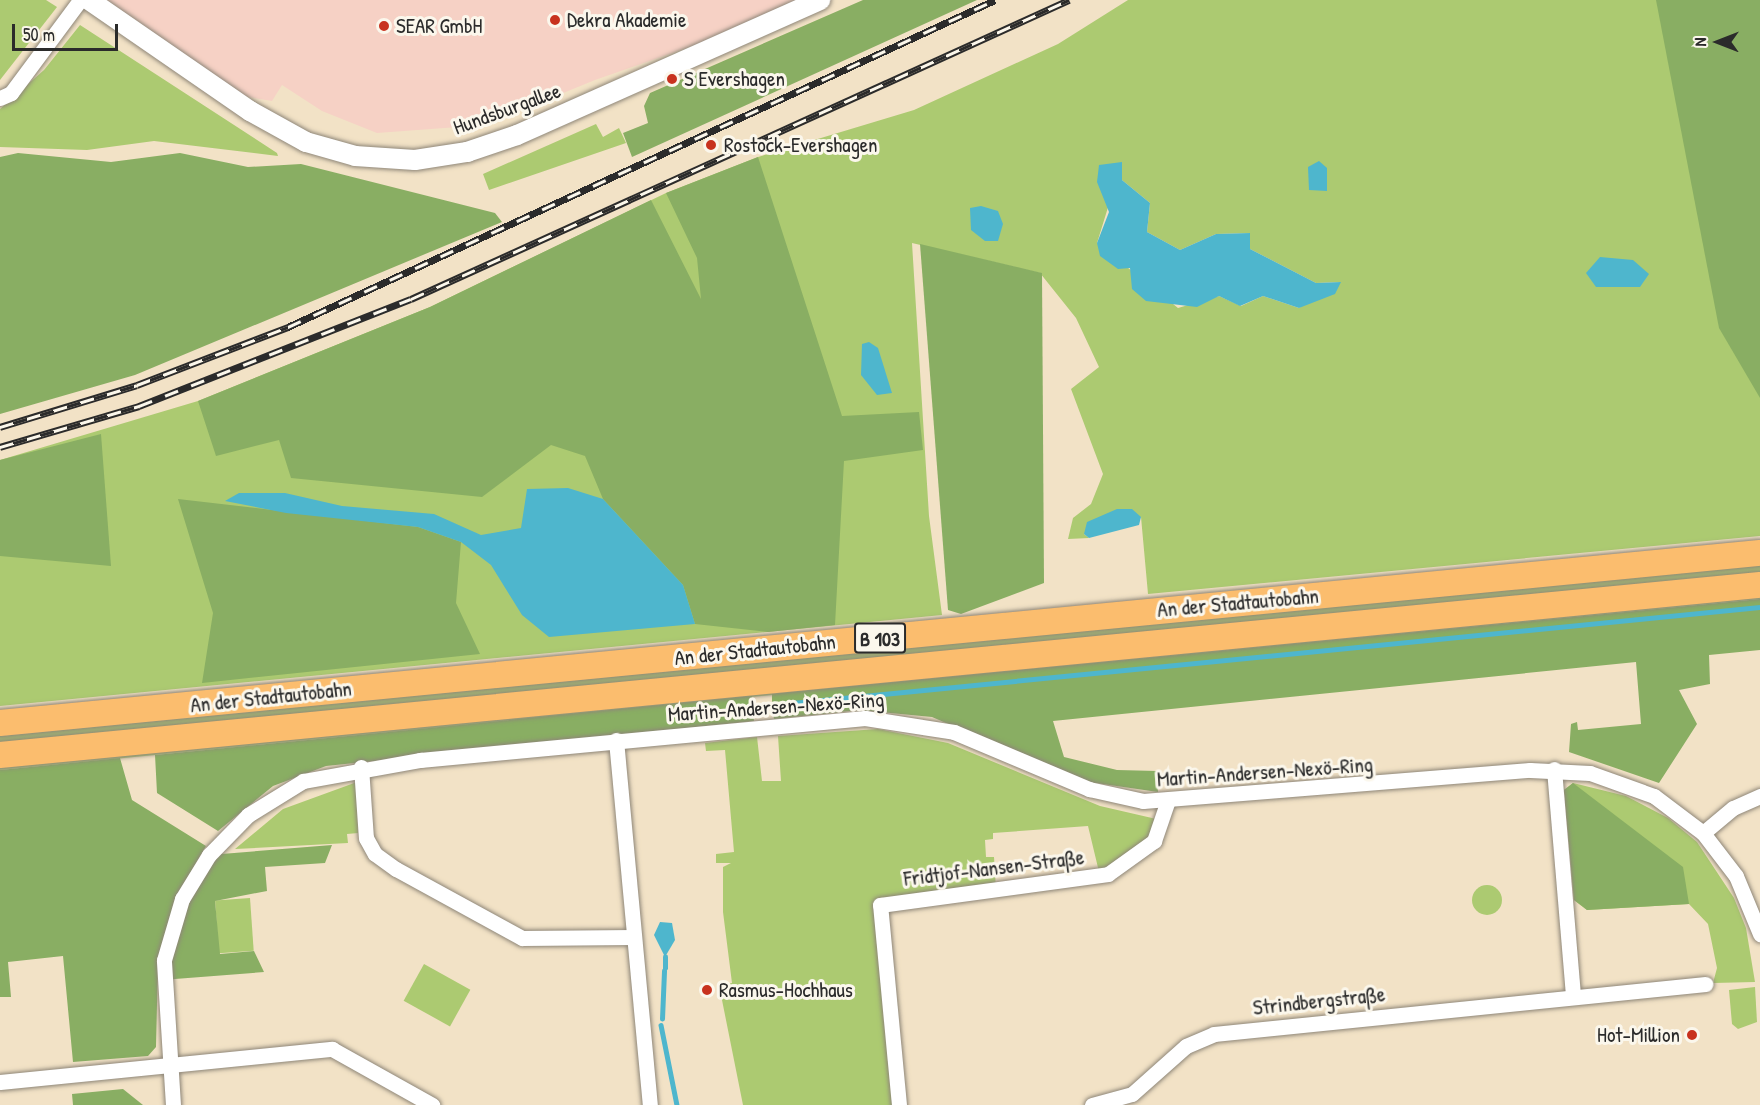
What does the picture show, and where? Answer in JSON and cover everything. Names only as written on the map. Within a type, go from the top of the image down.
[{"type":"highway","name":"An der Stadtautobahn","points":[[0,723],[1760,553]]},
{"type":"highway","name":"An der Stadtautobahn","points":[[0,755],[1760,585]]},
{"type":"street","points":[[0,98],[11,93],[80,0]]},
{"type":"street","name":"Hundsburgallee","points":[[89,0],[298,138],[355,156],[416,160],[467,152],[517,135],[820,0]]},
{"type":"street","name":"Martin-Andersen-Nexö-Ring","points":[[173,1105],[164,960],[195,875],[219,842],[275,795],[320,775],[361,767],[845,718],[906,720],[954,732],[1089,789],[1167,803],[1554,769],[1616,779],[1654,796],[1703,833],[1736,876],[1760,934]]},
{"type":"street","points":[[616,740],[650,1105]]},
{"type":"street","points":[[361,767],[366,838],[375,854],[396,869],[522,938],[634,937]]},
{"type":"street","points":[[1554,769],[1573,996]]},
{"type":"street","points":[[1703,833],[1733,808],[1760,796]]},
{"type":"street","name":"Fridtjof-Nansen-Straße","points":[[899,1105],[880,905],[1107,874],[1154,841],[1167,803]]},
{"type":"street","name":"Strindbergstraße","points":[[1092,1105],[1132,1094],[1186,1046],[1214,1034],[1705,984]]},
{"type":"street","points":[[0,1082],[332,1049],[432,1105]]},
{"type":"shaded area","points":[[102,0],[803,0],[738,30],[595,80],[485,125],[377,133],[322,111],[282,85],[272,101],[242,96]]},
{"type":"green space","points":[[0,0],[46,0],[57,7],[0,80]]},
{"type":"green space","points":[[863,0],[977,0],[632,157],[623,133],[648,123],[644,106],[650,93]]},
{"type":"green space","points":[[1128,0],[1760,0],[1760,536],[1148,594],[1141,517],[1084,534],[1089,538],[1068,539],[1073,518],[1091,504],[1103,474],[1071,389],[1099,367],[1076,318],[1040,273],[912,243],[929,516],[942,615],[0,706],[0,460],[198,401],[430,307],[666,193],[758,157],[914,110],[1058,44]],"holes":[[[1122,162],[1122,180],[1150,203],[1147,232],[1180,250],[1216,234],[1250,233],[1250,249],[1316,283],[1340,282],[1299,308],[1263,296],[1241,306],[1219,296],[1178,308],[1097,243]]]},
{"type":"green space","points":[[1656,0],[1760,0],[1760,398],[1719,328]]},
{"type":"green space","points":[[80,25],[277,153],[278,156],[154,141],[87,150],[0,147],[0,109],[44,70]]},
{"type":"green space","points":[[596,124],[603,137],[619,128],[626,143],[489,190],[483,174]]},
{"type":"green space","points":[[18,153],[111,162],[180,153],[248,167],[301,164],[495,213],[502,222],[135,375],[0,414],[0,157]]},
{"type":"green space","points":[[758,157],[842,416],[919,412],[923,450],[844,461],[835,625],[768,632],[695,624],[683,585],[603,499],[585,456],[551,445],[482,497],[291,478],[279,440],[216,456],[198,401],[430,307],[651,200],[701,299],[697,258],[666,193]]},
{"type":"green space","points":[[920,244],[1042,273],[1044,583],[961,614],[948,610]]},
{"type":"green space","points":[[101,434],[111,566],[0,556],[0,460]]},
{"type":"green space","points":[[178,499],[418,527],[461,542],[456,603],[480,654],[202,683],[213,613]]},
{"type":"green space","points":[[1760,565],[1760,575],[0,744],[0,736]]},
{"type":"green space","points":[[1760,594],[1760,599],[0,770],[0,764]]},
{"type":"green space","points":[[1760,599],[1760,650],[1709,655],[1710,684],[1679,690],[1697,724],[1659,783],[1569,752],[1571,724],[1577,722],[1578,730],[1641,724],[1636,662],[1053,721],[1064,757],[1117,770],[1157,771],[1158,792],[1082,781],[932,717],[859,710],[774,719],[772,705],[772,694]]},
{"type":"green space","points":[[752,696],[754,721],[326,766],[273,786],[218,831],[157,793],[155,755]]},
{"type":"green space","points":[[878,729],[948,743],[1100,806],[1165,821],[1154,841],[1100,876],[1088,826],[993,833],[993,839],[985,840],[986,857],[994,857],[996,889],[880,905],[899,1105],[743,1105],[721,995],[722,984],[732,983],[723,912],[723,867],[731,863],[716,863],[716,854],[734,852],[725,750],[706,751],[705,743],[757,737],[762,781],[781,781],[778,736]]},
{"type":"green space","points":[[120,758],[132,800],[206,846],[178,894],[158,963],[156,1047],[148,1056],[73,1062],[63,956],[8,962],[11,997],[0,997],[0,770]]},
{"type":"green space","points":[[357,782],[358,833],[347,834],[348,843],[235,849],[283,809]]},
{"type":"green space","points":[[1573,783],[1626,796],[1668,818],[1697,842],[1734,898],[1746,928],[1755,982],[1713,983],[1717,968],[1708,924],[1689,904],[1587,910],[1574,900],[1564,790]]},
{"type":"green space","points":[[1573,783],[1683,867],[1689,904],[1587,910],[1574,900],[1564,790]]},
{"type":"green space","points":[[332,845],[325,863],[265,867],[267,891],[215,901],[220,954],[254,951],[264,972],[162,980],[164,960],[209,855]]},
{"type":"green space","points":[[1487,885],[1493,886],[1501,894],[1501,906],[1493,914],[1487,915],[1481,914],[1473,906],[1472,900],[1473,894],[1481,886]]},
{"type":"green space","points":[[250,898],[254,951],[219,953],[215,900]]},
{"type":"green space","points":[[424,964],[470,990],[450,1026],[404,1001]]},
{"type":"green space","points":[[1755,987],[1757,1022],[1738,1029],[1732,1024],[1729,990]]},
{"type":"green space","points":[[123,1089],[143,1105],[73,1105],[72,1094]]},
{"type":"water","points":[[1319,161],[1327,168],[1327,191],[1309,190],[1308,167]]},
{"type":"water","points":[[1122,162],[1122,180],[1150,203],[1147,232],[1180,250],[1216,234],[1250,233],[1250,249],[1316,283],[1341,282],[1335,294],[1299,308],[1263,296],[1240,306],[1219,296],[1197,307],[1146,301],[1132,289],[1130,268],[1118,269],[1100,256],[1097,243],[1109,212],[1097,182],[1099,165]]},
{"type":"water","points":[[981,206],[998,211],[1003,224],[998,241],[985,241],[971,230],[970,208]]},
{"type":"water","points":[[1600,257],[1633,260],[1649,274],[1640,287],[1596,287],[1586,273]]},
{"type":"water","points":[[869,342],[878,348],[892,393],[877,395],[861,375],[862,344]]},
{"type":"water","points":[[568,488],[603,499],[683,585],[695,624],[549,637],[522,615],[491,565],[461,542],[418,527],[286,513],[225,501],[239,493],[285,493],[342,506],[434,514],[481,535],[521,528],[527,489]]},
{"type":"water","points":[[1117,509],[1132,509],[1141,517],[1139,525],[1089,538],[1084,534],[1087,522]]},
{"type":"water","points":[[660,922],[672,923],[675,940],[665,957],[654,935]]},
{"type":"waterway","points":[[772,705],[1760,607]]},
{"type":"waterway","points":[[665,957],[665,968]]},
{"type":"waterway","points":[[662,1019],[664,971]]},
{"type":"waterway","points":[[661,1025],[677,1105]]},
{"type":"railway","points":[[0,427],[137,385],[288,327],[995,0]]},
{"type":"railway","points":[[0,447],[139,406],[411,299],[1069,0]]},
{"type":"place","name":"Dekra Akademie","points":[[555,20]]},
{"type":"place","name":"SEAR GmbH","points":[[384,26]]},
{"type":"place","name":"S Evershagen","points":[[672,79]]},
{"type":"place","name":"Rostock-Evershagen","points":[[711,145]]},
{"type":"place","name":"Rasmus-Hochhaus","points":[[707,990]]},
{"type":"place","name":"Hot-Million","points":[[1692,1035]]}]
